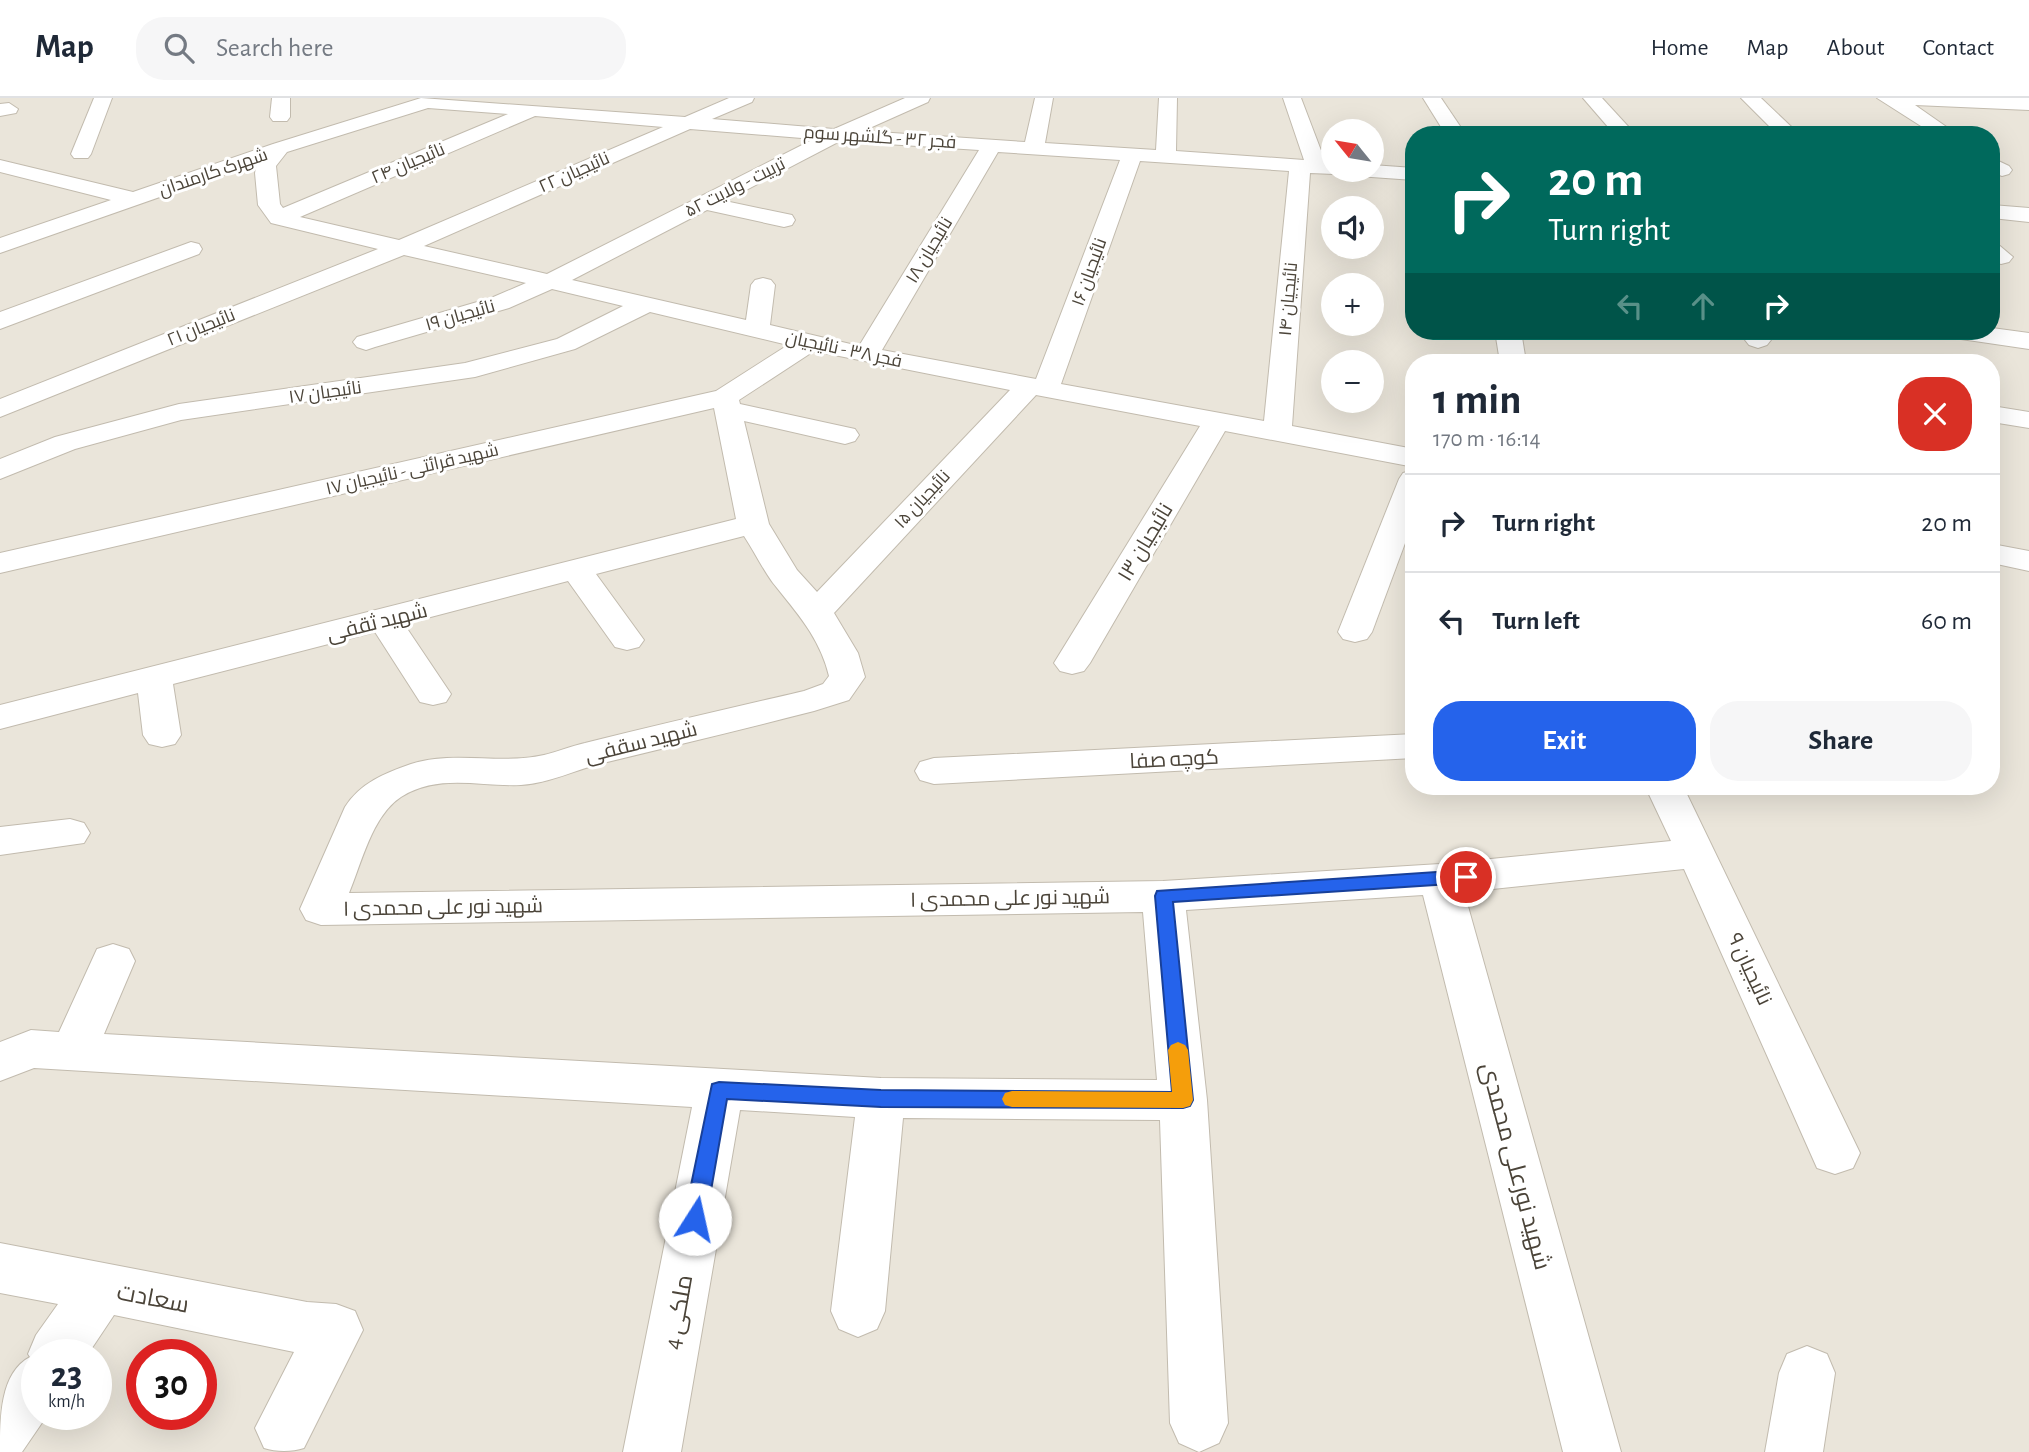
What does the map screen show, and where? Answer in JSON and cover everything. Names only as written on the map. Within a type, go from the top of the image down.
[{"type":"street","points":[[81,155],[103,98]]},
{"type":"street","name":"نائیجیان ۲۲","points":[[402,247],[745,98]]},
{"type":"street","name":"تربیت - ولایت ۵۲","points":[[551,281],[837,135],[921,98]]},
{"type":"street","points":[[1034,148],[1044,98]]},
{"type":"street","points":[[1166,157],[1168,98]]},
{"type":"street","points":[[1292,98],[1317,167]]},
{"type":"street","points":[[1432,98],[1450,126]]},
{"type":"street","points":[[1592,98],[1618,126]]},
{"type":"street","points":[[1750,98],[1780,126]]},
{"type":"street","points":[[1886,98],[2029,104]]},
{"type":"street","points":[[1892,98],[1934,126]]},
{"type":"street","name":"فجر ۳۲ - گلشهر سوم","points":[[426,100],[536,109],[579,105],[626,117],[837,135],[1317,167]]},
{"type":"street","name":"شهرک کارمندان","points":[[0,246],[279,148],[426,100]]},
{"type":"street","points":[[626,117],[655,103]]},
{"type":"street","name":"نائیجیان ۲۴","points":[[279,218],[536,109]]},
{"type":"street","name":"نائیجیان ۱۸","points":[[866,355],[992,145]]},
{"type":"street","points":[[279,148],[267,165],[265,173],[270,205],[279,218]]},
{"type":"street","name":"نائیجیان ۱۶","points":[[1037,387],[1132,155]]},
{"type":"street","points":[[0,166],[134,199]]},
{"type":"street","name":"نائیجیان ۱۴","points":[[1277,432],[1317,167]]},
{"type":"street","points":[[1384,172],[1405,173]]},
{"type":"street","points":[[0,183],[29,174]]},
{"type":"street","points":[[705,203],[784,220]]},
{"type":"street","points":[[2000,213],[2029,215]]},
{"type":"street","name":"فجر ۳۸ - نائیجیان","points":[[279,218],[866,355],[1405,456]]},
{"type":"street","name":"نائیجیان ۲۱","points":[[7,400],[402,247]]},
{"type":"street","points":[[0,321],[191,249]]},
{"type":"street","name":"نائیجیان ۱۹","points":[[366,342],[500,303],[551,281]]},
{"type":"street","points":[[757,330],[763,285]]},
{"type":"street","name":"نائیجیان ۱۷","points":[[0,470],[65,443],[179,412],[466,371],[566,344],[647,304]]},
{"type":"street","points":[[1993,341],[2029,341]]},
{"type":"street","name":"شهید قرائتی - نائیجیان ۱۷","points":[[0,563],[726,403],[810,342]]},
{"type":"street","name":"نائیجیان ۱۵","points":[[816,612],[1037,387]]},
{"type":"street","points":[[726,403],[845,435]]},
{"type":"street","name":"شهید سقفی","points":[[321,909],[365,807],[388,787],[425,773],[459,769],[521,772],[551,767],[582,756],[814,701],[836,692],[847,677],[841,653],[816,612],[784,575],[753,524],[726,403]]},
{"type":"street","points":[[2000,415],[2029,419]]},
{"type":"street","name":"نائیجیان ۱۳","points":[[1072,663],[1217,421]]},
{"type":"street","points":[[1355,632],[1405,502]]},
{"type":"street","name":"شهید ثقفی","points":[[0,718],[753,524]]},
{"type":"street","points":[[2000,556],[2029,561]]},
{"type":"street","points":[[576,570],[626,640]]},
{"type":"street","points":[[384,620],[433,694]]},
{"type":"street","points":[[154,679],[162,735]]},
{"type":"street","name":"کوچه صفا","points":[[934,771],[1405,746]]},
{"type":"street","name":"نائیجیان ۹","points":[[1669,795],[1698,853],[1835,1153]]},
{"type":"street","points":[[0,841],[70,833]]},
{"type":"street","name":"شهید نور علی محمدی ۱","points":[[321,909],[1163,896],[1440,879],[1698,853]]},
{"type":"street","name":"شهید نورعلی محمدی","points":[[1440,879],[1592,1452]]},
{"type":"street","points":[[1163,896],[1183,1100],[1199,1423]]},
{"type":"street","points":[[73,1052],[113,961]]},
{"type":"street","points":[[0,1062],[31,1049],[881,1098],[1183,1100]]},
{"type":"street","name":"ملکی 4","points":[[652,1452],[719,1090]]},
{"type":"street","points":[[858,1311],[881,1098]]},
{"type":"street","name":"سعادت","points":[[0,1268],[307,1328],[336,1329],[284,1428]]},
{"type":"street","points":[[66,1339],[102,1288]]},
{"type":"street","points":[[1794,1452],[1807,1373]]},
{"type":"street","points":[[0,1434],[21,1404]]},
{"type":"shaded area","points":[[0,98],[2029,98],[2029,1452],[0,1452]]},
{"type":"slow traffic","points":[[1012,1099],[1183,1100],[1178,1050]]},
{"type":"route","points":[[695,1219],[719,1090],[881,1098],[1183,1100],[1163,896],[1466,877]]}]
